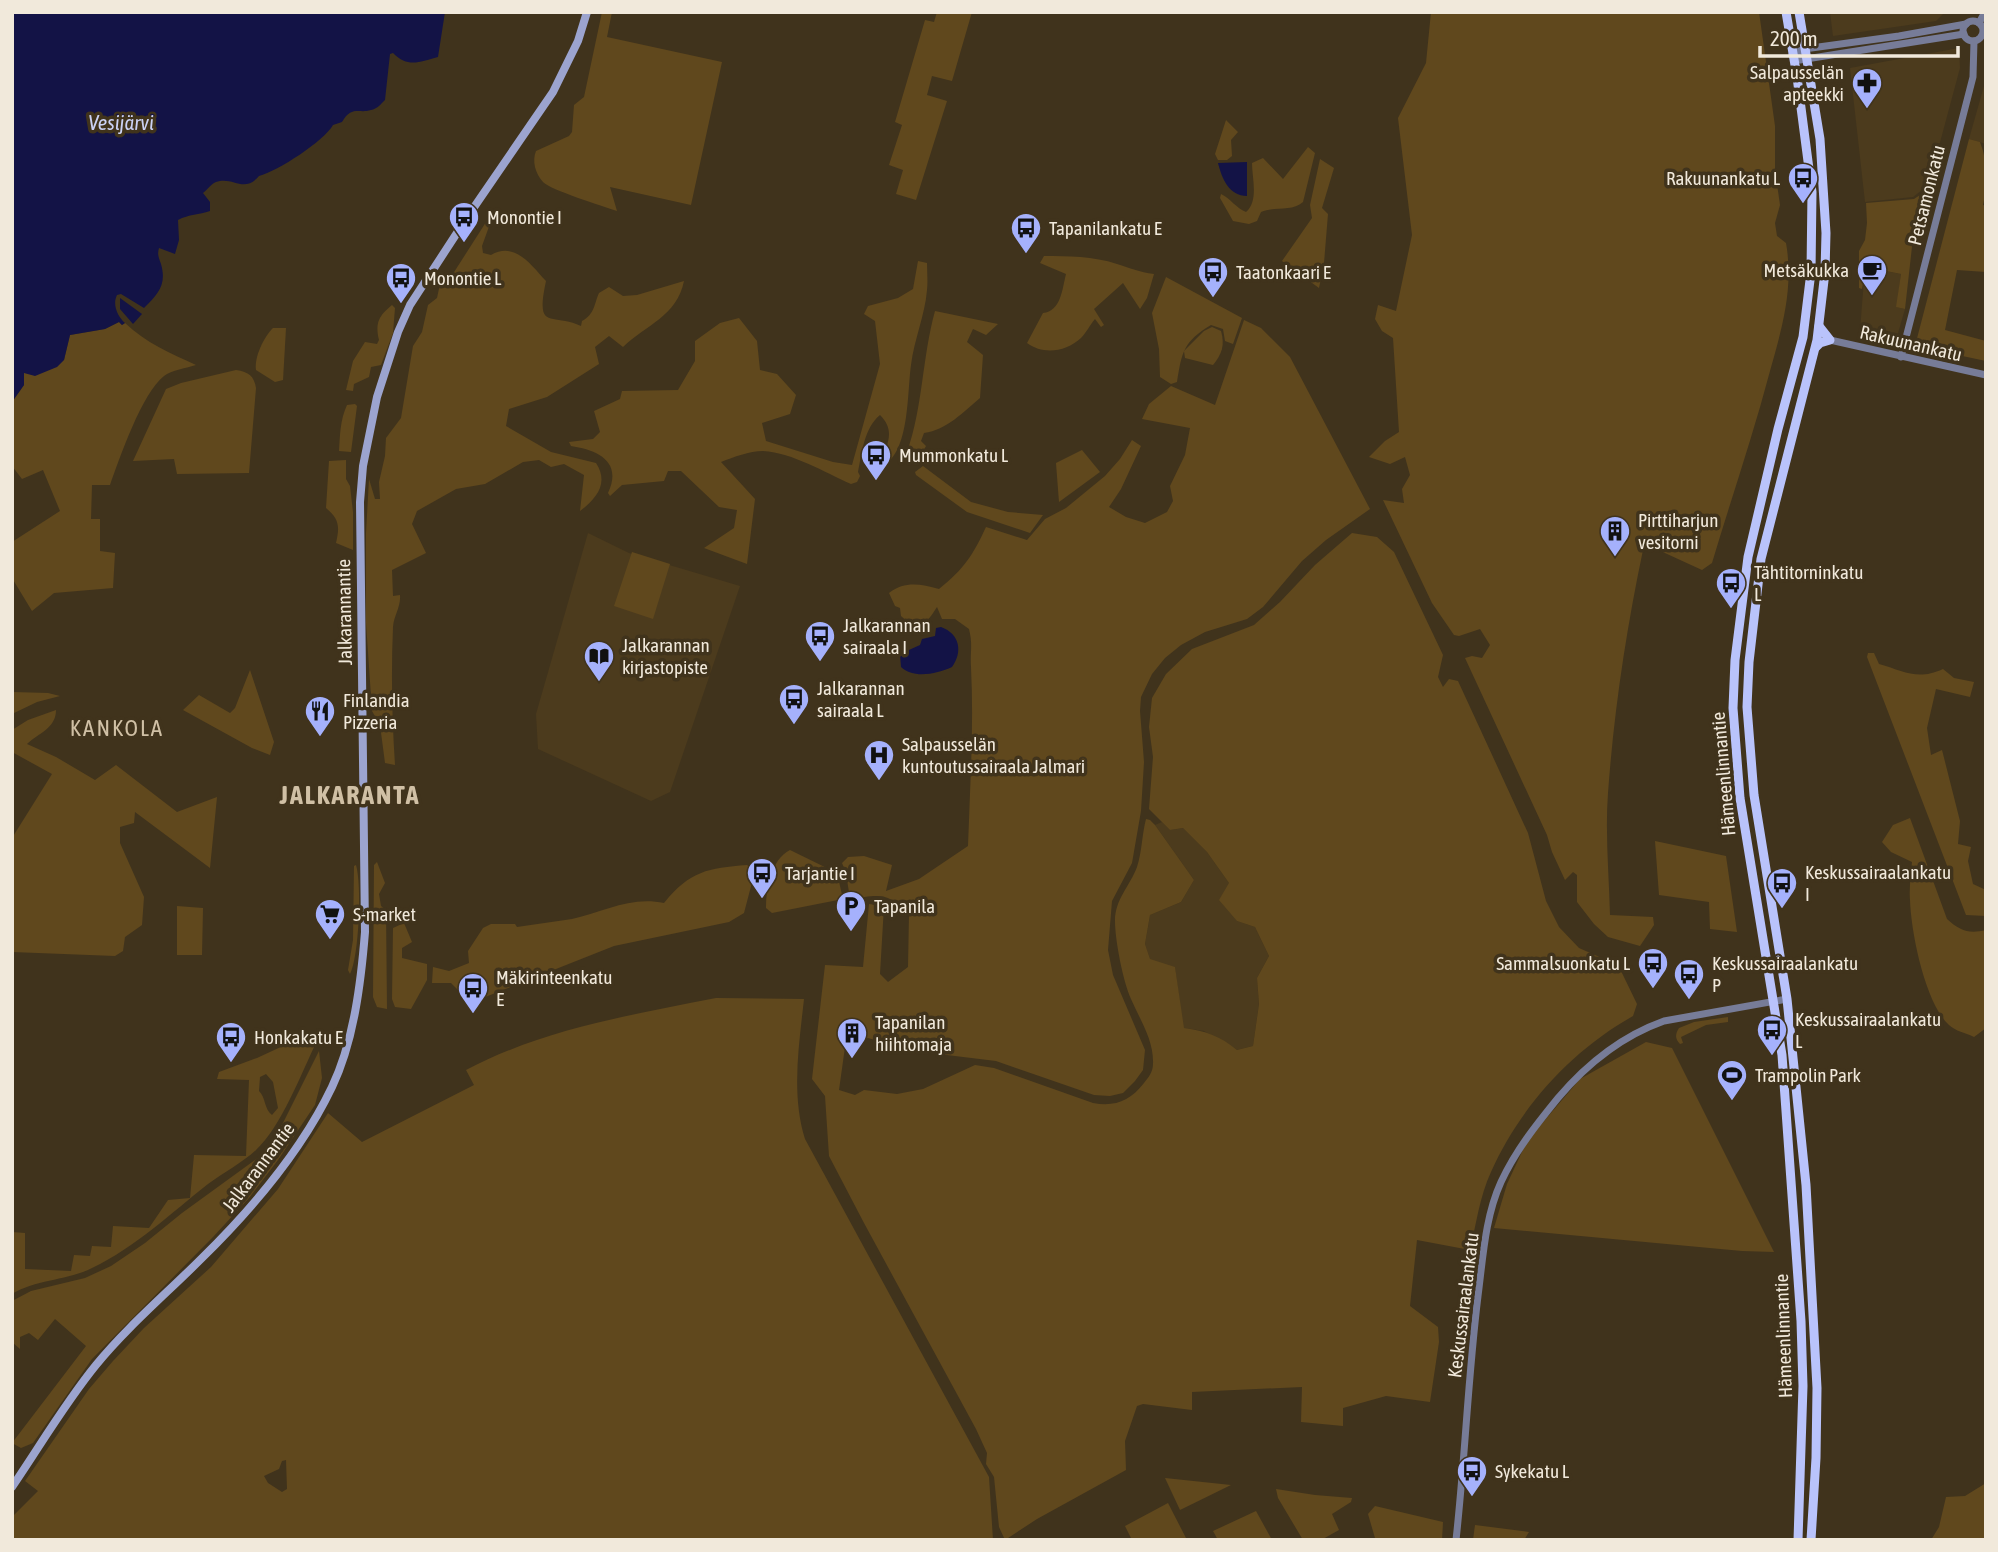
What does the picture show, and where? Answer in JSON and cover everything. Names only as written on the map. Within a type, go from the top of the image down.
[{"type":"main road","name":"Jalkarannantie","points":[[12,1487],[97,1364],[229,1230],[278,1172],[332,1088],[340,1066],[361,975],[365,932],[359,535],[362,478],[370,428],[398,332],[410,305],[553,92],[578,41],[587,12]]},
{"type":"main road","name":"Hämeenlinnantie","points":[[1786,12],[1812,192],[1811,272],[1803,337],[1748,557],[1735,660],[1733,708],[1740,798],[1782,1055],[1801,1321],[1802,1434],[1798,1540]]},
{"type":"main road","name":"Hämeenlinnantie","points":[[1799,12],[1820,139],[1825,212],[1825,272],[1815,348],[1761,559],[1749,662],[1749,740],[1754,796],[1787,999],[1806,1185],[1814,1320],[1816,1458],[1811,1540]]},
{"type":"main road","points":[[1815,348],[1821,342],[1830,340],[1819,324]]},
{"type":"street","points":[[1979,23],[1985,12]]},
{"type":"street","points":[[1805,54],[1972,21],[1979,23]]},
{"type":"street","points":[[1966,24],[1964,34],[1968,39],[1974,40],[1980,38],[1983,32],[1979,23]]},
{"type":"street","points":[[1792,55],[1964,34]]},
{"type":"street","name":"Petsamonkatu","points":[[1901,357],[1973,77],[1974,40]]},
{"type":"street","name":"Rakuunankatu","points":[[1830,340],[1986,375]]},
{"type":"street","name":"Keskussairaalankatu","points":[[1456,1540],[1474,1331],[1486,1235],[1501,1183],[1526,1137],[1577,1076],[1606,1052],[1635,1034],[1664,1021],[1787,999]]},
{"type":"shaded area","points":[[602,12],[612,12],[607,37],[722,62],[691,205],[610,187],[617,211],[556,189],[543,182],[538,175],[534,163],[536,151],[569,136],[572,132],[574,105],[584,97]]},
{"type":"shaded area","points":[[937,12],[972,12],[952,81],[932,76],[927,95],[947,101],[916,200],[896,194],[903,170],[889,165],[902,125],[895,122],[925,20],[934,22]]},
{"type":"shaded area","points":[[1431,12],[1759,12],[1775,126],[1775,170],[1780,205],[1775,223],[1777,236],[1786,243],[1788,292],[1763,395],[1712,563],[1702,570],[1654,548],[1643,550],[1617,701],[1607,823],[1610,915],[1653,917],[1654,925],[1640,946],[1608,937],[1577,902],[1577,875],[1573,872],[1565,880],[1465,658],[1482,658],[1490,645],[1480,629],[1454,635],[1432,603],[1383,500],[1404,503],[1402,489],[1410,475],[1405,457],[1390,464],[1369,457],[1399,432],[1393,338],[1382,331],[1375,319],[1378,305],[1396,311],[1412,235],[1398,118],[1426,63]]},
{"type":"shaded area","points":[[1830,12],[1945,12],[1936,21],[1833,36]]},
{"type":"shaded area","points":[[1959,48],[1960,68],[1931,176],[1922,190],[1913,197],[1865,202],[1850,68]]},
{"type":"shaded area","points":[[1986,79],[1986,144],[1969,139]]},
{"type":"shaded area","points":[[1226,120],[1238,132],[1231,140],[1232,156],[1227,160],[1218,160],[1215,154]]},
{"type":"shaded area","points":[[1969,139],[1980,142],[1986,165],[1983,205],[1986,206],[1986,272],[1957,270],[1945,330],[1986,341],[1986,361],[1915,346]]},
{"type":"shaded area","points":[[1308,147],[1315,153],[1303,202],[1294,207],[1261,212],[1257,221],[1249,224],[1233,221],[1220,198],[1221,194],[1246,212],[1254,196],[1252,163],[1263,158],[1283,179]]},
{"type":"shaded area","points":[[1320,159],[1334,168],[1322,208],[1328,214],[1319,288],[1282,261],[1312,218],[1310,205]]},
{"type":"shaded area","points":[[1923,193],[1934,197],[1926,233],[1914,229],[1905,309],[1896,307],[1901,274],[1866,267],[1862,289],[1859,288],[1859,251],[1865,240],[1866,203],[1914,199]]},
{"type":"shaded area","points":[[488,219],[491,221],[482,246],[483,253],[491,255],[508,251],[528,262],[546,281],[543,308],[548,318],[581,326],[582,321],[592,312],[599,293],[609,287],[623,296],[637,295],[684,281],[675,303],[668,311],[623,347],[609,336],[595,347],[599,364],[547,397],[509,409],[506,426],[551,452],[596,463],[600,470],[601,484],[586,506],[580,511],[584,475],[564,464],[551,467],[539,460],[523,462],[485,484],[456,489],[417,511],[412,524],[426,553],[392,570],[393,596],[400,595],[392,644],[395,765],[385,763],[380,725],[372,711],[366,623],[369,479],[375,499],[380,499],[379,482],[386,438],[401,418],[413,346],[422,332],[428,305],[437,298],[440,284],[449,280]]},
{"type":"shaded area","points":[[1044,256],[1099,259],[1154,274],[1147,298],[1140,309],[1123,283],[1094,309],[1104,325],[1101,327],[1095,319],[1075,343],[1062,349],[1040,349],[1027,343],[1043,313],[1057,304],[1066,274],[1040,263]]},
{"type":"shaded area","points":[[918,261],[927,263],[927,290],[912,356],[903,435],[892,459],[883,466],[881,462],[889,432],[880,415],[870,427],[864,441],[858,472],[860,476],[857,482],[851,484],[774,452],[752,452],[721,462],[755,499],[747,564],[704,548],[734,528],[737,510],[719,507],[681,471],[668,471],[664,481],[622,485],[610,496],[610,465],[598,454],[571,446],[569,442],[593,439],[600,432],[594,411],[620,399],[622,391],[678,390],[695,361],[695,341],[720,323],[739,318],[757,341],[760,370],[777,374],[796,395],[790,414],[762,423],[766,441],[833,462],[852,465],[880,364],[875,321],[864,314],[868,306],[898,298],[913,289]]},
{"type":"shaded area","points":[[1865,267],[1901,274],[1897,307],[1905,309],[1896,340],[1860,330]]},
{"type":"shaded area","points":[[1166,277],[1242,318],[1233,344],[1225,341],[1223,329],[1211,325],[1195,337],[1185,349],[1177,382],[1171,384],[1160,377],[1159,349],[1152,313]]},
{"type":"shaded area","points":[[392,305],[395,308],[393,333],[381,365],[371,367],[369,377],[354,384],[353,391],[346,390],[353,361],[365,342],[377,344],[379,320]]},
{"type":"shaded area","points":[[935,311],[998,324],[986,335],[973,329],[967,342],[983,355],[980,398],[947,424],[924,433],[921,441],[926,446],[921,455],[911,460],[907,452],[916,418]]},
{"type":"shaded area","points":[[1244,320],[1261,328],[1290,357],[1370,509],[1326,540],[1302,561],[1263,607],[1247,619],[1205,632],[1181,645],[1165,658],[1152,674],[1141,697],[1144,762],[1141,811],[1132,863],[1112,901],[1108,950],[1113,975],[1145,1050],[1143,1070],[1123,1093],[1094,1095],[996,1061],[914,1051],[868,1038],[845,1047],[839,1090],[855,1095],[864,1090],[897,1094],[923,1089],[975,1065],[994,1068],[1093,1103],[1115,1103],[1133,1094],[1151,1072],[1153,1055],[1149,1038],[1125,982],[1115,921],[1120,899],[1137,867],[1146,819],[1155,825],[1194,880],[1181,902],[1150,915],[1145,944],[1150,959],[1175,967],[1184,1028],[1212,1035],[1237,1050],[1253,1046],[1259,1004],[1257,978],[1269,956],[1255,927],[1237,921],[1219,900],[1229,883],[1207,852],[1183,828],[1170,830],[1149,809],[1153,757],[1149,727],[1152,698],[1166,674],[1192,649],[1254,625],[1352,533],[1377,537],[1394,552],[1443,655],[1438,677],[1443,687],[1449,679],[1458,681],[1528,833],[1546,901],[1559,927],[1579,948],[1613,963],[1622,973],[1637,1004],[1633,1016],[1610,1030],[1568,1064],[1532,1103],[1517,1125],[1487,1181],[1470,1250],[1417,1240],[1410,1306],[1438,1327],[1439,1342],[1430,1402],[1386,1396],[1343,1408],[1343,1426],[1301,1422],[1302,1387],[1192,1392],[1192,1410],[1143,1404],[1137,1406],[1125,1441],[1126,1470],[1037,1519],[1005,1540],[999,1527],[994,1477],[986,1464],[987,1453],[829,1156],[825,1096],[812,1079],[825,965],[863,967],[869,904],[884,906],[880,974],[888,982],[908,967],[909,914],[895,901],[882,896],[850,899],[842,863],[848,857],[864,856],[892,865],[886,891],[919,879],[968,846],[972,712],[969,629],[955,619],[942,619],[937,607],[921,625],[913,624],[901,616],[900,608],[895,606],[889,593],[913,585],[939,589],[967,561],[986,527],[1027,540],[1045,519],[1066,508],[1105,476],[1132,440],[1141,446],[1121,489],[1109,507],[1126,517],[1145,523],[1167,512],[1173,501],[1170,486],[1185,455],[1190,428],[1142,419],[1149,404],[1171,386],[1215,405]]},
{"type":"shaded area","points":[[119,322],[122,325],[125,323],[159,347],[196,365],[167,374],[156,384],[132,426],[110,485],[92,485],[91,519],[100,519],[100,551],[115,553],[113,588],[54,593],[32,611],[12,578],[12,542],[60,511],[43,470],[22,479],[12,466],[12,402],[24,385],[24,373],[64,360],[70,335],[105,329]]},
{"type":"shaded area","points":[[1212,327],[1221,331],[1223,341],[1221,353],[1213,365],[1185,358],[1184,351],[1204,331]]},
{"type":"shaded area","points":[[273,328],[286,328],[283,380],[275,382],[256,370],[260,348]]},
{"type":"shaded area","points":[[236,370],[250,375],[256,388],[249,473],[177,474],[174,459],[133,461],[166,389]]},
{"type":"shaded area","points":[[347,405],[357,406],[351,452],[339,451]]},
{"type":"shaded area","points":[[1082,450],[1100,472],[1059,502],[1056,463]]},
{"type":"shaded area","points":[[346,460],[346,479],[350,486],[353,512],[353,550],[336,543],[337,523],[326,508],[329,461]]},
{"type":"shaded area","points":[[923,466],[971,502],[1008,512],[1043,515],[1030,533],[967,512],[916,475],[915,472]]},
{"type":"shaded area","points":[[588,533],[629,553],[740,586],[670,792],[651,801],[538,749],[536,714]]},
{"type":"shaded area","points":[[632,552],[670,564],[653,619],[614,606]]},
{"type":"shaded area","points":[[1868,653],[1874,653],[1879,664],[1903,672],[1918,675],[1943,669],[1954,678],[1974,682],[1970,697],[1936,689],[1927,728],[1931,755],[1942,750],[1960,821],[1958,844],[1971,847],[1968,861],[1973,884],[1986,890],[1986,916],[1966,915],[1867,657]]},
{"type":"shaded area","points":[[250,670],[274,742],[270,755],[183,710],[199,695],[230,713],[235,708]]},
{"type":"shaded area","points":[[12,692],[60,696],[37,702],[12,714]]},
{"type":"shaded area","points":[[56,710],[50,726],[27,744],[95,780],[116,765],[177,812],[217,797],[210,868],[135,812],[134,823],[120,827],[120,843],[144,897],[142,925],[125,937],[123,951],[115,956],[12,952],[12,838],[52,774],[12,752],[12,730],[28,720]]},
{"type":"shaded area","points":[[1910,818],[1947,919],[1965,930],[1986,930],[1986,1028],[1974,1037],[1949,1025],[1933,1001],[1926,984],[1913,930],[1910,895],[1912,862],[1891,852],[1882,842],[1893,825]]},
{"type":"shaded area","points":[[1162,822],[1170,830],[1183,828],[1207,852],[1229,883],[1237,921],[1255,927],[1269,956],[1257,978],[1259,1004],[1253,1046],[1237,1050],[1204,1031],[1183,1028],[1175,968],[1150,960],[1145,944],[1150,915],[1181,902],[1194,880],[1155,825]]},
{"type":"shaded area","points":[[1655,841],[1726,856],[1737,932],[1710,929],[1709,902],[1659,895]]},
{"type":"shaded area","points":[[790,850],[837,873],[843,899],[772,913],[766,908],[767,891],[774,867]]},
{"type":"shaded area","points":[[377,862],[385,883],[379,894],[381,906],[386,910],[387,1009],[377,1007],[373,997],[374,865]]},
{"type":"shaded area","points":[[356,865],[359,921],[356,953],[350,974],[348,970],[353,940]]},
{"type":"shaded area","points":[[747,865],[755,871],[744,913],[729,922],[614,946],[465,1005],[464,996],[451,983],[432,983],[433,967],[449,971],[469,963],[468,951],[483,928],[491,924],[515,924],[517,927],[572,919],[628,903],[664,903],[682,884],[701,873]]},
{"type":"shaded area","points":[[177,906],[203,908],[202,955],[177,955]]},
{"type":"shaded area","points":[[404,923],[412,942],[402,948],[402,958],[427,964],[427,980],[411,1009],[395,1007],[392,999],[393,928]]},
{"type":"shaded area","points":[[716,998],[804,999],[797,1087],[805,1139],[989,1477],[993,1540],[12,1540],[12,1517],[38,1491],[25,1481],[89,1389],[144,1328],[211,1267],[278,1189],[328,1113],[362,1142],[474,1085],[466,1070],[496,1056],[588,1025]],"holes":[[[286,1460],[287,1489],[282,1492],[268,1483],[264,1476],[279,1469],[282,1461]]]},
{"type":"shaded area","points":[[1728,1017],[1728,1022],[1706,1025],[1681,1037],[1683,1043],[1680,1044],[1677,1040],[1679,1028],[1694,1022]]},
{"type":"shaded area","points":[[313,1032],[316,1036],[316,1043],[282,1114],[256,1150],[108,1260],[82,1272],[31,1285],[12,1294],[12,1232],[25,1233],[25,1269],[71,1271],[74,1255],[90,1256],[92,1246],[111,1247],[113,1226],[149,1228],[168,1200],[190,1198],[194,1155],[246,1156],[249,1080],[217,1079],[219,1072]],"holes":[[[266,1074],[273,1082],[278,1108],[272,1115],[259,1091],[260,1077]]]},
{"type":"shaded area","points":[[1646,1042],[1672,1048],[1774,1252],[1494,1228],[1507,1184],[1527,1141],[1580,1079]]},
{"type":"shaded area","points":[[319,1051],[322,1078],[315,1105],[249,1198],[92,1359],[33,1443],[21,1448],[12,1443],[86,1346],[55,1319],[38,1340],[29,1333],[20,1337],[20,1349],[12,1342],[12,1301],[31,1291],[85,1278],[111,1266],[262,1155],[283,1123]]},
{"type":"shaded area","points":[[1165,1478],[1231,1485],[1180,1510]]},
{"type":"shaded area","points":[[1986,1483],[1986,1540],[1931,1540],[1939,1527],[1946,1497],[1965,1496]]},
{"type":"shaded area","points":[[1276,1489],[1352,1498],[1351,1502],[1332,1514],[1339,1530],[1321,1540],[1303,1540],[1278,1498]]},
{"type":"shaded area","points":[[1168,1503],[1187,1540],[1132,1540],[1125,1526]]},
{"type":"shaded area","points":[[1375,1506],[1443,1522],[1442,1540],[1375,1538],[1368,1514]]},
{"type":"shaded area","points":[[1256,1511],[1272,1540],[1218,1540],[1213,1531]]},
{"type":"shaded area","points":[[1475,1525],[1529,1532],[1524,1540],[1473,1540]]},
{"type":"water","name":"Vesijärvi","points":[[12,12],[445,12],[438,57],[409,62],[390,54],[385,100],[377,107],[349,114],[300,155],[248,184],[222,181],[213,184],[203,193],[210,202],[210,211],[178,220],[179,240],[175,254],[159,248],[162,283],[144,308],[121,294],[117,295],[116,310],[125,323],[122,325],[119,322],[105,329],[70,335],[64,360],[57,367],[35,376],[24,373],[24,385],[12,402]]},
{"type":"water","points":[[1247,162],[1247,196],[1231,190],[1218,163]]},
{"type":"water","points":[[120,298],[142,314],[133,324],[120,309]]},
{"type":"water","points":[[941,627],[952,634],[958,644],[958,655],[952,667],[939,672],[918,674],[901,667],[900,654],[920,645],[922,639],[935,636],[936,628]]},
{"type":"place","name":"Salpausselän apteekki","points":[[1867,110]]},
{"type":"place","name":"Rakuunankatu L","points":[[1803,205]]},
{"type":"place","name":"Monontie I","points":[[464,244]]},
{"type":"place","name":"Tapanilankatu E","points":[[1026,255]]},
{"type":"place","name":"Metsäkukka","points":[[1872,297]]},
{"type":"place","name":"Taatonkaari E","points":[[1213,299]]},
{"type":"place","name":"Monontie L","points":[[401,305]]},
{"type":"place","name":"Mummonkatu L","points":[[876,482]]},
{"type":"place","name":"Pirttiharjun vesitorni","points":[[1615,558]]},
{"type":"place","name":"Tähtitorninkatu L","points":[[1731,610]]},
{"type":"place","name":"Jalkarannan sairaala I","points":[[820,663]]},
{"type":"place","name":"Jalkarannan kirjastopiste","points":[[599,683]]},
{"type":"place","name":"Jalkarannan sairaala L","points":[[794,726]]},
{"type":"place","name":"Finlandia Pizzeria","points":[[320,738]]},
{"type":"place","name":"Salpausselän kuntoutussairaala Jalmari","points":[[879,782]]},
{"type":"place","name":"Tarjantie I","points":[[762,900]]},
{"type":"place","name":"Keskussairaalankatu I","points":[[1782,910]]},
{"type":"place","name":"Tapanila","points":[[851,933]]},
{"type":"place","name":"S-market","points":[[330,941]]},
{"type":"place","name":"Sammalsuonkatu L","points":[[1653,990]]},
{"type":"place","name":"Keskussairaalankatu P","points":[[1689,1001]]},
{"type":"place","name":"Mäkirinteenkatu E","points":[[473,1015]]},
{"type":"place","name":"Keskussairaalankatu L","points":[[1772,1057]]},
{"type":"place","name":"Tapanilan hiihtomaja","points":[[852,1060]]},
{"type":"place","name":"Honkakatu E","points":[[231,1064]]},
{"type":"place","name":"Trampolin Park","points":[[1732,1102]]},
{"type":"place","name":"Sykekatu L","points":[[1472,1498]]},
{"type":"district","name":"KANKOLA","points":[[117,728]]},
{"type":"district","name":"JALKARANTA","points":[[350,795]]}]
